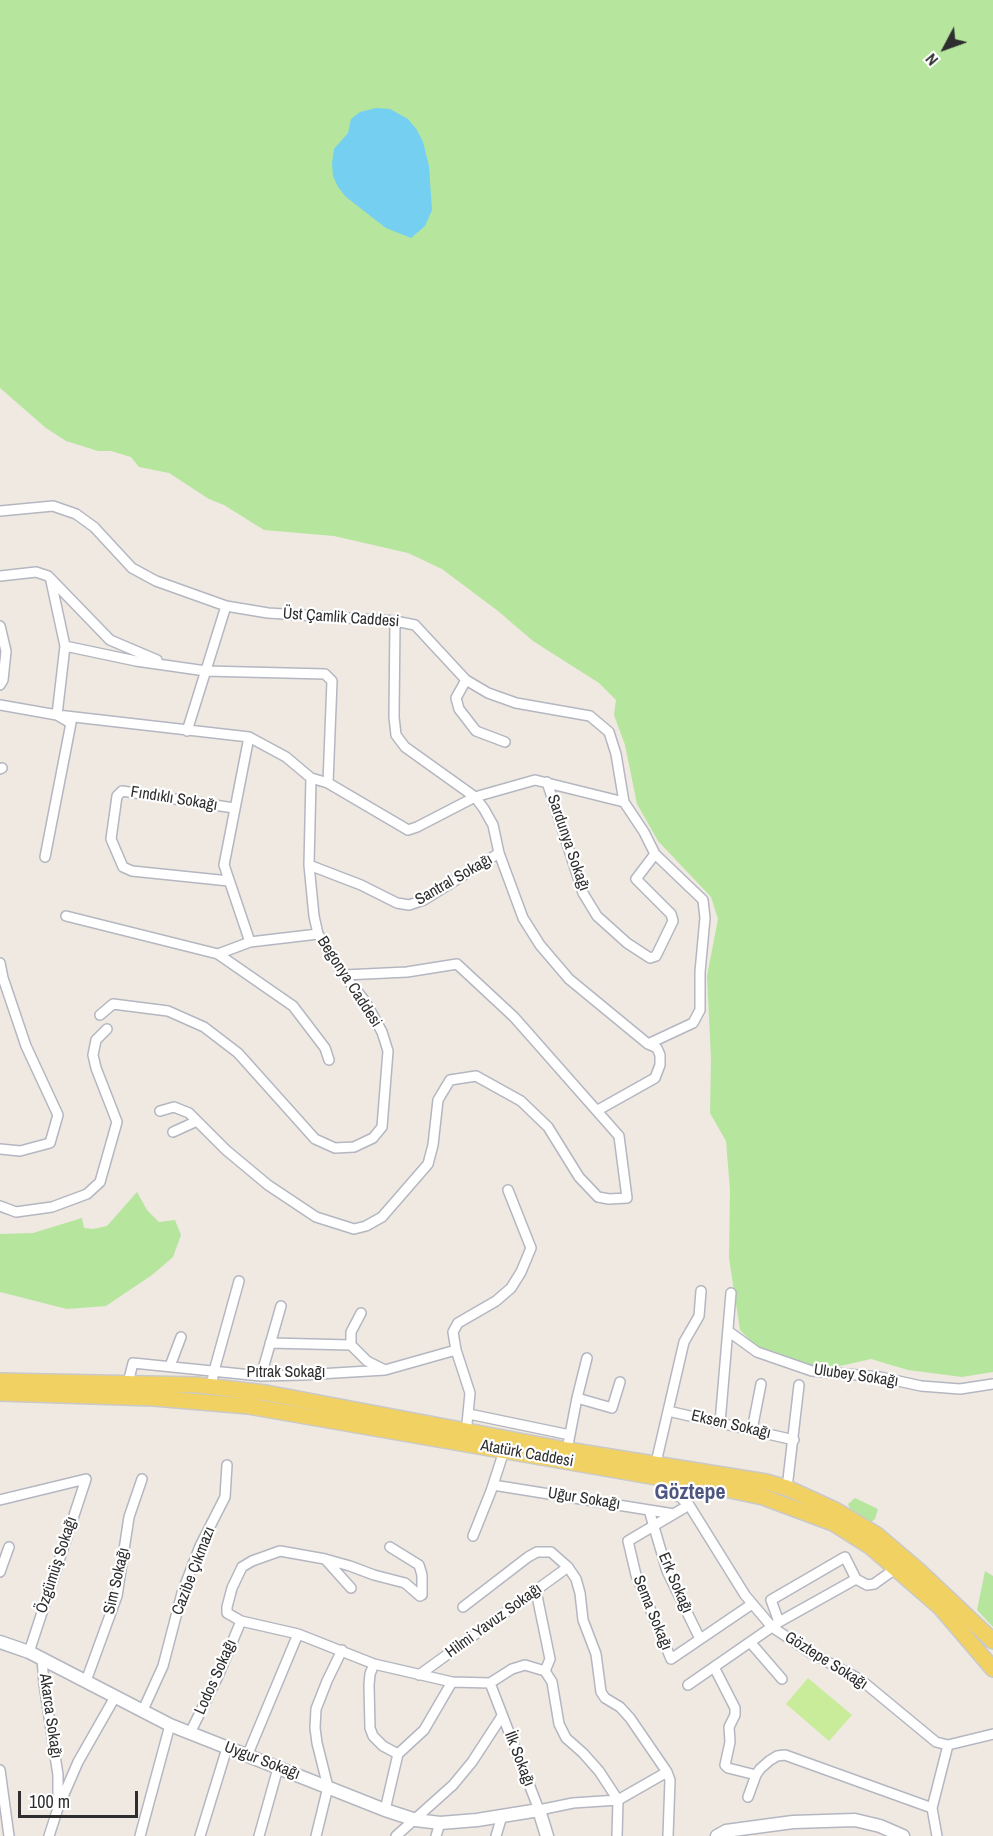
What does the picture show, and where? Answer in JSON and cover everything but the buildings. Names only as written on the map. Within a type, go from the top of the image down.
[{"type":"main road","name":"Atatürk Caddesi","points":[[0,1382],[128,1383],[211,1387],[266,1393],[466,1437],[504,1450],[656,1471],[729,1475],[787,1488],[835,1510],[877,1535],[918,1570],[993,1641]]},
{"type":"main road","name":"Atatürk Caddesi","points":[[0,1393],[165,1399],[237,1405],[466,1437],[569,1442],[696,1484],[763,1497],[834,1523],[871,1547],[940,1607],[993,1669]]},
{"type":"main road","points":[[0,1402],[43,1394]]},
{"type":"street","name":"Üst Çamlik Caddesi","points":[[0,511],[53,506],[76,514],[94,527],[132,568],[156,581],[226,606],[268,613],[395,621],[416,625],[465,680],[488,693],[516,703],[590,716],[609,732],[616,754],[624,802],[656,854],[703,900],[705,918],[700,972],[700,1010],[693,1023],[648,1044]]},
{"type":"street","points":[[0,576],[36,572],[48,576],[110,640],[174,668]]},
{"type":"street","points":[[51,581],[65,645],[57,715]]},
{"type":"street","points":[[188,731],[226,606]]},
{"type":"street","points":[[395,621],[394,717],[396,735],[405,747],[475,797],[493,825],[499,853],[523,918],[540,945],[568,980],[648,1044],[657,1048],[660,1055],[660,1065],[655,1078],[598,1110]]},
{"type":"street","points":[[0,626],[6,651],[3,680],[0,685]]},
{"type":"street","points":[[65,645],[174,668],[206,672],[325,674],[332,681],[328,783]]},
{"type":"street","points":[[465,680],[456,698],[459,709],[476,731],[505,742]]},
{"type":"street","points":[[1,704],[57,715],[249,737],[286,757],[311,778],[328,783],[408,830],[475,797],[536,780],[624,802]]},
{"type":"street","points":[[45,856],[71,723],[57,715]]},
{"type":"street","points":[[249,737],[224,865],[250,942]]},
{"type":"street","name":"Begonya Caddesi","points":[[100,1015],[113,1004],[157,1009],[168,1011],[204,1027],[238,1053],[315,1139],[335,1148],[354,1147],[373,1138],[382,1127],[388,1051],[382,1032],[365,1001],[344,975],[318,934],[309,865],[311,778]]},
{"type":"street","name":"Sardunya Sokağı","points":[[548,782],[583,892],[597,916],[627,943],[650,958],[656,956],[673,921],[671,914],[636,879],[656,854]]},
{"type":"street","name":"Fındıklı Sokağı","points":[[229,881],[132,871],[123,867],[111,839],[117,796],[122,791],[234,808]]},
{"type":"street","name":"Santral Sokağı","points":[[309,865],[361,885],[397,903],[409,905],[424,900],[499,853]]},
{"type":"street","points":[[66,916],[218,954],[293,1006],[325,1048],[329,1060]]},
{"type":"street","points":[[218,954],[250,942],[318,934]]},
{"type":"street","points":[[0,963],[26,1046],[58,1115],[50,1143],[20,1151],[0,1149]]},
{"type":"street","points":[[160,1111],[174,1107],[189,1113],[226,1150],[268,1185],[316,1217],[354,1229],[366,1226],[382,1217],[428,1164],[433,1145],[438,1100],[450,1080],[476,1076],[521,1101],[549,1127],[579,1177],[598,1197],[627,1198],[619,1136],[514,1017],[457,964],[407,972],[344,975]]},
{"type":"street","points":[[0,1206],[16,1212],[52,1207],[87,1194],[100,1182],[117,1122],[93,1055],[96,1040],[107,1029]]},
{"type":"street","points":[[173,1132],[197,1121]]},
{"type":"street","points":[[466,1437],[470,1393],[456,1350],[453,1332],[458,1323],[496,1301],[511,1287],[521,1272],[531,1248],[508,1190]]},
{"type":"street","points":[[211,1387],[239,1281]]},
{"type":"street","points":[[656,1471],[684,1342],[699,1316],[701,1291]]},
{"type":"street","points":[[720,1423],[731,1293]]},
{"type":"street","points":[[261,1376],[281,1306]]},
{"type":"street","points":[[362,1313],[351,1332],[351,1345],[367,1361],[385,1370]]},
{"type":"street","name":"Ulubey Sokağı","points":[[728,1331],[756,1352],[812,1371],[880,1377],[921,1386],[960,1389],[993,1384]]},
{"type":"street","points":[[170,1366],[181,1337]]},
{"type":"street","name":"Pıtrak Sokağı","points":[[270,1343],[351,1345]]},
{"type":"street","name":"Pıtrak Sokağı","points":[[128,1383],[133,1363],[261,1376],[385,1370],[456,1350]]},
{"type":"street","points":[[469,1414],[569,1442],[587,1358]]},
{"type":"street","points":[[577,1398],[612,1408],[620,1382]]},
{"type":"street","points":[[752,1430],[761,1384]]},
{"type":"street","name":"Eksen Sokağı","points":[[787,1488],[800,1385]]},
{"type":"street","name":"Eksen Sokağı","points":[[669,1412],[794,1440]]},
{"type":"street","points":[[473,1536],[504,1450]]},
{"type":"street","name":"Cazibe Çıkmazı","points":[[143,1710],[163,1666],[182,1593],[200,1546],[225,1497],[227,1465]]},
{"type":"street","name":"Göztepe Sokağı","points":[[656,1471],[689,1505],[752,1604],[811,1653],[861,1680],[936,1742],[948,1745]]},
{"type":"street","name":"Özgümüş Sokağı","points":[[0,1500],[86,1479],[29,1652]]},
{"type":"street","name":"Sim Sokağı","points":[[87,1681],[117,1596],[129,1517],[142,1479]]},
{"type":"street","points":[[689,1505],[696,1484]]},
{"type":"street","name":"Uğur Sokağı","points":[[493,1485],[674,1514]]},
{"type":"street","name":"Sema Sokağı","points":[[689,1505],[628,1541],[636,1575],[671,1659],[752,1604]]},
{"type":"street","name":"Erk Sokağı","points":[[649,1509],[668,1571],[700,1640]]},
{"type":"street","points":[[0,1572],[9,1547]]},
{"type":"street","points":[[390,1547],[419,1565],[422,1575],[422,1594],[420,1596],[405,1583],[324,1559],[280,1551],[242,1567],[232,1588],[227,1613],[241,1621],[298,1634],[374,1664],[452,1682],[490,1683],[512,1669],[525,1665],[545,1671],[552,1682],[559,1724],[566,1738],[599,1771],[618,1800],[617,1836]]},
{"type":"street","name":"Hilmi Yavuz Sokağı","points":[[419,1675],[568,1567],[551,1552],[537,1552],[463,1607]]},
{"type":"street","points":[[776,1624],[771,1600],[845,1557],[856,1579],[867,1585],[874,1584],[896,1569]]},
{"type":"street","points":[[324,1559],[351,1587]]},
{"type":"street","points":[[568,1567],[576,1579],[580,1593],[583,1620],[596,1654],[601,1692],[630,1718],[667,1772],[670,1780],[668,1836]]},
{"type":"street","points":[[688,1685],[776,1624],[856,1579]]},
{"type":"street","points":[[536,1591],[550,1659],[545,1671]]},
{"type":"street","name":"Lodos Sokağı","points":[[190,1733],[219,1674],[241,1621]]},
{"type":"street","points":[[248,1756],[298,1634]]},
{"type":"street","name":"Uygur Sokağı","points":[[0,1642],[29,1652],[170,1725],[385,1810],[416,1820],[440,1823],[538,1810]]},
{"type":"street","points":[[750,1642],[782,1679]]},
{"type":"street","points":[[316,1836],[328,1787],[317,1743],[316,1709],[342,1650]]},
{"type":"street","name":"Akarca Sokağı","points":[[42,1659],[58,1775],[58,1808]]},
{"type":"street","points":[[374,1664],[369,1685],[370,1728],[373,1736],[383,1746],[398,1754]]},
{"type":"street","points":[[714,1667],[735,1708],[729,1727],[730,1742],[725,1765],[728,1768],[756,1775]]},
{"type":"street","points":[[385,1810],[398,1754],[424,1731],[452,1682]]},
{"type":"street","name":"İlk Sokağı","points":[[490,1683],[538,1810],[544,1834]]},
{"type":"street","points":[[49,1836],[58,1808],[78,1762],[115,1697]]},
{"type":"street","points":[[396,1836],[416,1820],[423,1809],[453,1785],[472,1762],[502,1716]]},
{"type":"street","points":[[140,1836],[170,1725]]},
{"type":"street","points":[[937,1836],[932,1808],[948,1745],[993,1734]]},
{"type":"street","points":[[200,1836],[227,1748]]},
{"type":"street","points":[[748,1797],[756,1775],[769,1761],[777,1756],[785,1755],[932,1808]]},
{"type":"street","points":[[259,1836],[278,1768]]},
{"type":"street","points":[[0,1770],[9,1836]]},
{"type":"street","points":[[538,1810],[573,1803],[618,1800],[667,1772]]},
{"type":"street","points":[[496,1836],[502,1816]]},
{"type":"street","points":[[717,1836],[726,1831],[767,1831],[793,1822],[855,1820],[880,1826],[903,1836]]},
{"type":"street","points":[[436,1836],[440,1823]]},
{"type":"green space","points":[[0,0],[993,0],[993,1372],[962,1377],[908,1370],[871,1359],[840,1366],[807,1366],[784,1360],[757,1347],[740,1330],[729,1258],[730,1190],[726,1141],[710,1113],[711,1059],[707,976],[718,919],[711,897],[658,841],[637,804],[625,745],[614,715],[616,700],[599,683],[533,641],[498,611],[442,569],[408,553],[334,536],[264,530],[169,473],[139,467],[131,457],[111,451],[98,451],[66,441],[46,428],[0,388]]},
{"type":"green space","points":[[137,1192],[147,1210],[159,1222],[175,1220],[181,1235],[173,1257],[152,1275],[106,1306],[67,1309],[0,1292],[0,1234],[33,1233],[82,1218],[84,1228],[107,1226]]},
{"type":"green space","points":[[855,1498],[878,1509],[875,1519],[868,1521],[850,1509],[848,1504]]},
{"type":"green space","points":[[985,1571],[993,1576],[993,1627],[977,1610]]},
{"type":"green space","points":[[808,1678],[852,1715],[829,1741],[786,1704]]},
{"type":"water","points":[[376,108],[390,109],[408,119],[423,142],[429,166],[432,210],[425,226],[411,238],[386,228],[346,197],[333,176],[334,149],[348,133],[351,119],[360,112]]},
{"type":"district","name":"Göztepe","points":[[690,1493]]}]
